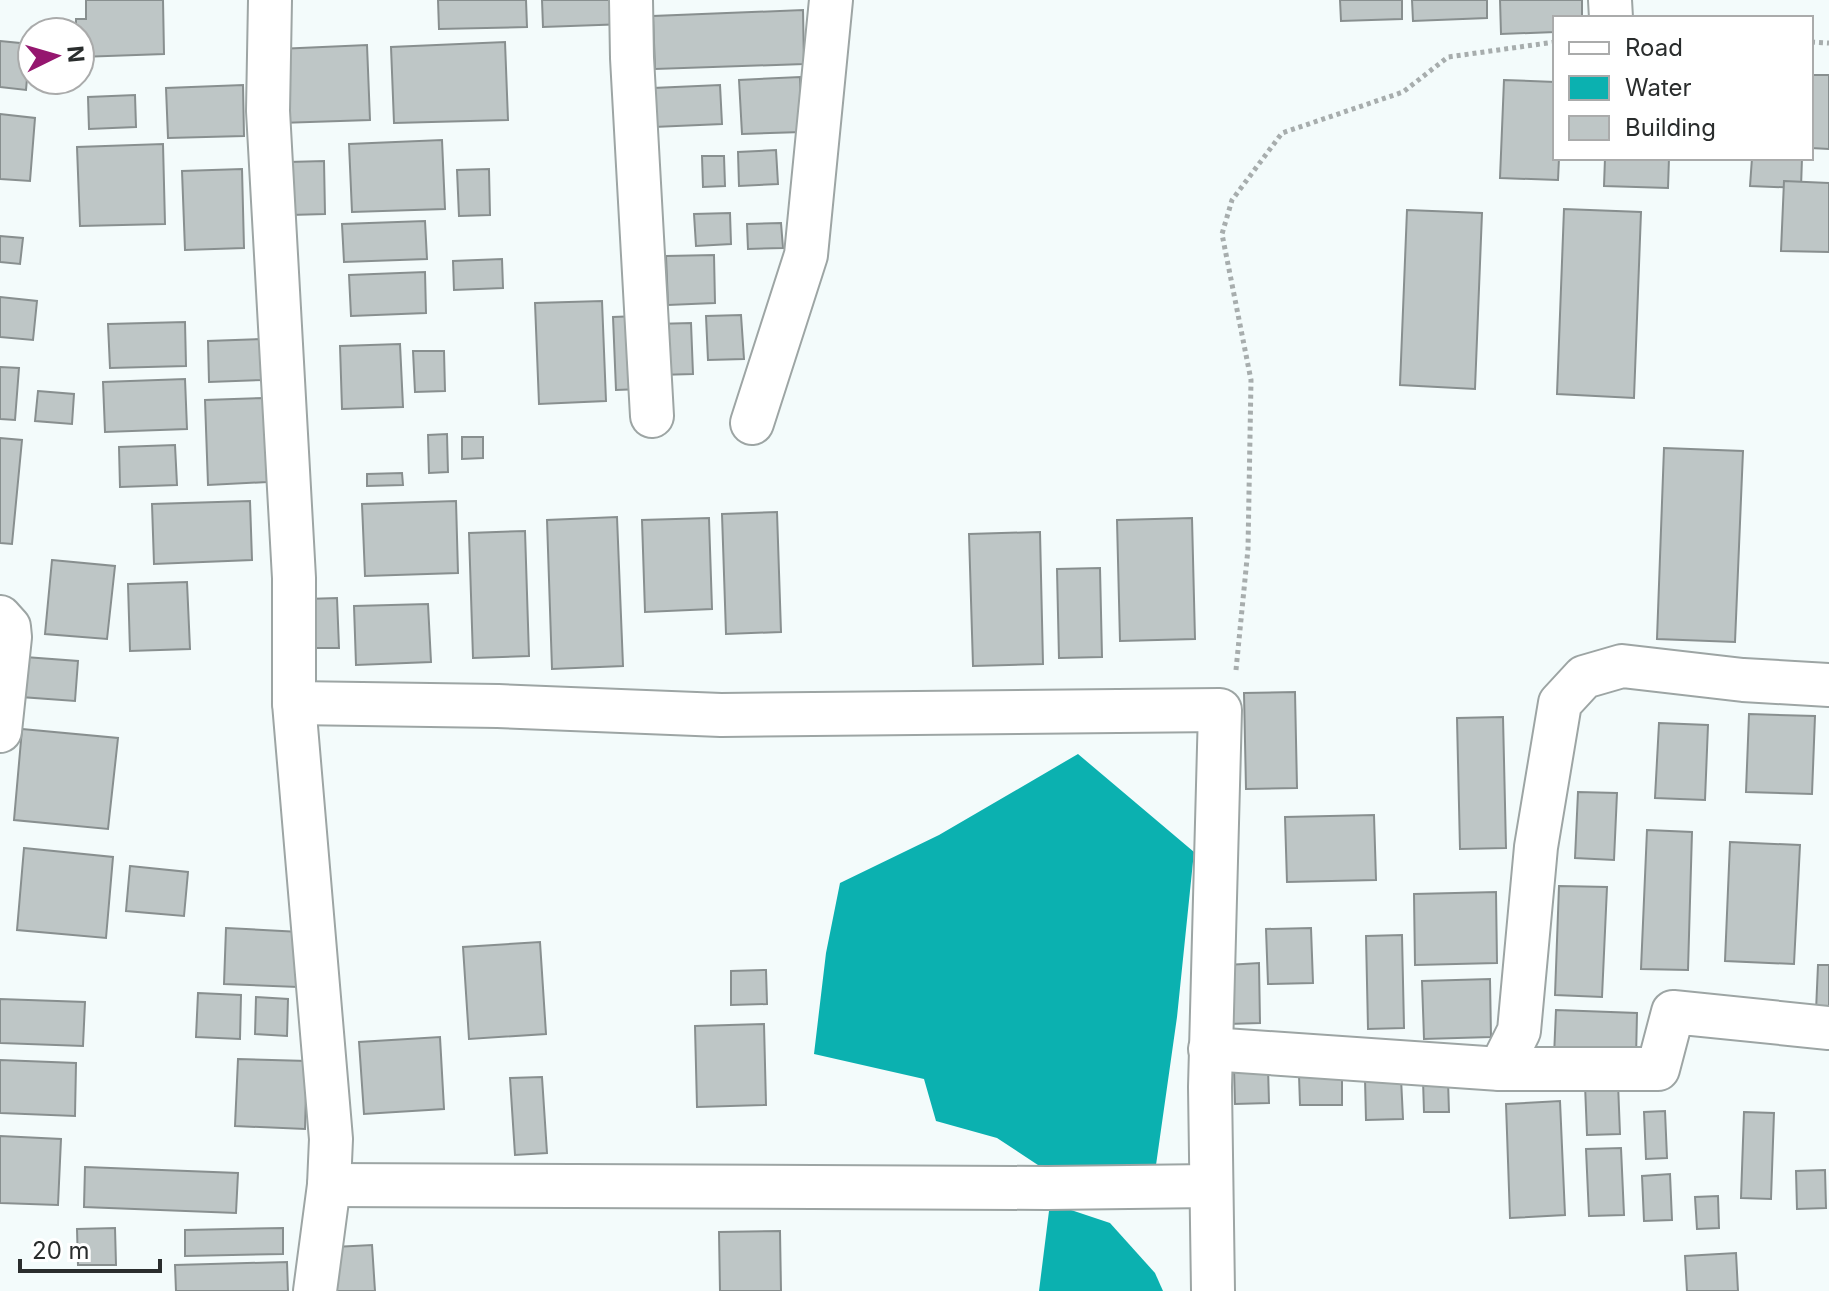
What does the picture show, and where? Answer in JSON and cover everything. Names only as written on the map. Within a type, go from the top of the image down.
[{"type":"street","points":[[270,0],[268,111],[294,578],[294,703],[331,1139],[329,1185],[315,1291]]},
{"type":"street","points":[[631,0],[652,416]]},
{"type":"street","points":[[752,423],[806,255],[831,0]]},
{"type":"street","points":[[0,617],[9,627],[10,637],[0,731]]},
{"type":"street","points":[[1500,1069],[1519,1031],[1536,847],[1560,703],[1584,677],[1622,666],[1743,680],[1829,685]]},
{"type":"street","points":[[294,703],[498,706],[721,715],[1220,710],[1210,1049],[1213,1291]]},
{"type":"street","points":[[1210,1049],[1500,1069],[1658,1069],[1673,1012],[1829,1028]]},
{"type":"street","points":[[329,1185],[1211,1186]]},
{"type":"path","points":[[1220,710],[1236,670],[1248,549],[1251,380],[1222,234],[1232,200],[1282,133],[1403,92],[1448,57],[1553,42]]},
{"type":"water","points":[[1078,754],[1194,852],[1177,1017],[1156,1165],[1110,1191],[1044,1169],[997,1138],[936,1121],[924,1079],[814,1054],[826,953],[840,883],[939,835]]},
{"type":"water","points":[[1050,1203],[1110,1223],[1155,1273],[1163,1291],[1039,1291]]},
{"type":"building","points":[[86,0],[163,0],[164,54],[96,56],[96,16],[86,16]]},
{"type":"building","points":[[438,0],[526,0],[527,27],[439,29]]},
{"type":"building","points":[[542,0],[625,0],[626,24],[543,27]]},
{"type":"building","points":[[1340,0],[1402,0],[1402,19],[1341,21]]},
{"type":"building","points":[[1412,0],[1487,0],[1487,18],[1413,21]]},
{"type":"building","points":[[1500,0],[1582,0],[1582,16],[1553,16],[1553,32],[1501,34]]},
{"type":"building","points":[[803,10],[804,64],[655,69],[653,16]]},
{"type":"building","points":[[0,41],[16,43],[16,89],[0,87]]},
{"type":"building","points":[[505,42],[508,120],[394,123],[391,47]]},
{"type":"building","points":[[367,45],[370,120],[280,123],[278,49]]},
{"type":"building","points":[[1813,75],[1829,75],[1829,149],[1813,148]]},
{"type":"building","points":[[800,77],[802,132],[742,134],[739,80]]},
{"type":"building","points":[[1504,80],[1553,82],[1553,160],[1559,160],[1558,180],[1500,178]]},
{"type":"building","points":[[243,85],[244,136],[168,138],[166,88]]},
{"type":"building","points":[[720,85],[722,124],[654,127],[653,88]]},
{"type":"building","points":[[135,95],[136,127],[89,129],[88,97]]},
{"type":"building","points":[[0,114],[35,118],[30,181],[0,179]]},
{"type":"building","points":[[442,140],[445,209],[352,212],[349,144]]},
{"type":"building","points":[[163,144],[165,224],[80,226],[77,147]]},
{"type":"building","points":[[776,150],[778,184],[739,186],[738,152]]},
{"type":"building","points":[[702,156],[724,156],[725,186],[703,187]]},
{"type":"building","points":[[1605,160],[1669,160],[1668,188],[1604,186]]},
{"type":"building","points":[[1752,160],[1802,160],[1801,188],[1750,186]]},
{"type":"building","points":[[324,161],[325,214],[290,215],[288,162]]},
{"type":"building","points":[[242,169],[244,248],[185,250],[182,171]]},
{"type":"building","points":[[489,169],[490,215],[459,216],[457,170]]},
{"type":"building","points":[[1784,181],[1829,183],[1829,252],[1781,251]]},
{"type":"building","points":[[1564,209],[1641,212],[1634,398],[1557,394]]},
{"type":"building","points":[[1407,210],[1482,213],[1475,389],[1400,385]]},
{"type":"building","points":[[730,213],[731,244],[696,246],[694,214]]},
{"type":"building","points":[[425,221],[427,259],[344,262],[342,224]]},
{"type":"building","points":[[781,223],[783,248],[748,249],[747,224]]},
{"type":"building","points":[[0,236],[23,238],[20,264],[0,262]]},
{"type":"building","points":[[714,255],[715,303],[668,305],[666,256]]},
{"type":"building","points":[[502,259],[503,288],[454,290],[453,261]]},
{"type":"building","points":[[425,272],[426,313],[351,316],[349,275]]},
{"type":"building","points":[[0,297],[37,301],[33,340],[0,337]]},
{"type":"building","points":[[602,301],[606,401],[539,404],[535,303]]},
{"type":"building","points":[[741,315],[744,359],[708,360],[706,316]]},
{"type":"building","points":[[638,316],[641,389],[616,390],[613,317]]},
{"type":"building","points":[[185,322],[186,366],[110,368],[108,324]]},
{"type":"building","points":[[691,323],[693,374],[658,375],[655,324]]},
{"type":"building","points":[[262,339],[263,380],[209,382],[208,341]]},
{"type":"building","points":[[400,344],[403,407],[342,409],[340,346]]},
{"type":"building","points":[[413,351],[444,351],[445,391],[415,392]]},
{"type":"building","points":[[0,367],[19,368],[15,420],[0,419]]},
{"type":"building","points":[[185,379],[187,429],[105,432],[103,382]]},
{"type":"building","points":[[38,391],[74,394],[72,424],[35,421]]},
{"type":"building","points":[[264,398],[267,482],[208,485],[205,400]]},
{"type":"building","points":[[447,434],[448,472],[429,473],[428,435]]},
{"type":"building","points":[[462,437],[483,437],[483,458],[462,459]]},
{"type":"building","points":[[0,438],[22,440],[12,544],[0,543]]},
{"type":"building","points":[[175,445],[177,485],[120,487],[119,447]]},
{"type":"building","points":[[1664,448],[1743,451],[1735,642],[1657,639]]},
{"type":"building","points":[[402,473],[403,485],[367,486],[367,474]]},
{"type":"building","points":[[250,501],[252,560],[154,564],[152,504]]},
{"type":"building","points":[[456,501],[458,573],[365,576],[362,504]]},
{"type":"building","points":[[777,512],[781,632],[726,634],[722,514]]},
{"type":"building","points":[[617,517],[623,666],[552,669],[547,520]]},
{"type":"building","points":[[709,518],[712,609],[645,612],[642,520]]},
{"type":"building","points":[[1192,518],[1195,639],[1120,641],[1117,520]]},
{"type":"building","points":[[525,531],[529,656],[473,658],[469,533]]},
{"type":"building","points":[[1040,532],[1043,664],[973,666],[969,534]]},
{"type":"building","points":[[52,560],[115,566],[107,639],[45,634]]},
{"type":"building","points":[[1100,568],[1102,657],[1059,658],[1057,569]]},
{"type":"building","points":[[187,582],[190,649],[130,651],[128,584]]},
{"type":"building","points":[[337,598],[339,648],[308,648],[306,599]]},
{"type":"building","points":[[428,604],[431,662],[356,665],[354,606]]},
{"type":"building","points":[[25,657],[78,661],[75,701],[21,697]]},
{"type":"building","points":[[1295,692],[1297,788],[1246,789],[1244,693]]},
{"type":"building","points":[[1749,714],[1815,716],[1812,794],[1746,792]]},
{"type":"building","points":[[1503,717],[1506,848],[1460,849],[1457,718]]},
{"type":"building","points":[[1659,723],[1708,725],[1705,800],[1655,798]]},
{"type":"building","points":[[22,729],[118,738],[108,829],[14,820]]},
{"type":"building","points":[[1578,792],[1617,793],[1614,860],[1575,858]]},
{"type":"building","points":[[1374,815],[1376,880],[1287,882],[1285,817]]},
{"type":"building","points":[[1647,830],[1692,832],[1688,970],[1641,969]]},
{"type":"building","points":[[1730,842],[1800,845],[1794,964],[1725,961]]},
{"type":"building","points":[[24,848],[113,857],[106,938],[17,930]]},
{"type":"building","points":[[130,866],[188,872],[184,916],[126,911]]},
{"type":"building","points":[[1559,886],[1607,887],[1602,997],[1555,995]]},
{"type":"building","points":[[1496,892],[1497,963],[1415,965],[1414,894]]},
{"type":"building","points":[[226,928],[300,932],[298,987],[224,984]]},
{"type":"building","points":[[1311,928],[1313,983],[1268,984],[1266,929]]},
{"type":"building","points":[[1402,935],[1404,1028],[1368,1029],[1366,936]]},
{"type":"building","points":[[540,942],[546,1034],[469,1039],[463,947]]},
{"type":"building","points":[[1259,963],[1260,1023],[1228,1024],[1227,965]]},
{"type":"building","points":[[1818,965],[1829,965],[1829,1011],[1816,1011]]},
{"type":"building","points":[[766,970],[767,1004],[731,1005],[731,971]]},
{"type":"building","points":[[1490,979],[1491,1037],[1424,1039],[1422,981]]},
{"type":"building","points":[[198,993],[241,995],[240,1039],[196,1037]]},
{"type":"building","points":[[256,997],[288,999],[287,1036],[255,1034]]},
{"type":"building","points":[[0,999],[85,1002],[83,1046],[0,1043]]},
{"type":"building","points":[[1556,1010],[1637,1013],[1636,1059],[1554,1056]]},
{"type":"building","points":[[764,1024],[766,1105],[697,1107],[695,1026]]},
{"type":"building","points":[[440,1037],[444,1109],[364,1114],[359,1042]]},
{"type":"building","points":[[238,1059],[307,1061],[305,1129],[235,1126]]},
{"type":"building","points":[[0,1060],[76,1063],[75,1116],[0,1113]]},
{"type":"building","points":[[1268,1067],[1269,1103],[1235,1104],[1234,1068]]},
{"type":"building","points":[[1299,1075],[1342,1075],[1342,1105],[1300,1105]]},
{"type":"building","points":[[542,1077],[547,1153],[515,1155],[510,1078]]},
{"type":"building","points":[[1401,1078],[1403,1119],[1366,1120],[1365,1079]]},
{"type":"building","points":[[1423,1080],[1448,1080],[1449,1112],[1424,1112]]},
{"type":"building","points":[[1618,1083],[1620,1134],[1587,1135],[1585,1085]]},
{"type":"building","points":[[1560,1101],[1565,1215],[1510,1218],[1506,1104]]},
{"type":"building","points":[[1665,1111],[1667,1158],[1646,1159],[1644,1112]]},
{"type":"building","points":[[1744,1112],[1774,1113],[1771,1199],[1741,1198]]},
{"type":"building","points":[[0,1136],[61,1139],[58,1205],[0,1203]]},
{"type":"building","points":[[1621,1148],[1624,1215],[1589,1216],[1586,1149]]},
{"type":"building","points":[[85,1167],[238,1173],[236,1213],[84,1207]]},
{"type":"building","points":[[1825,1170],[1826,1208],[1797,1209],[1796,1171]]},
{"type":"building","points":[[1670,1174],[1672,1220],[1644,1221],[1642,1176]]},
{"type":"building","points":[[1718,1196],[1719,1228],[1697,1229],[1695,1197]]},
{"type":"building","points":[[115,1228],[116,1265],[78,1265],[77,1229]]},
{"type":"building","points":[[283,1228],[283,1254],[185,1256],[185,1230]]},
{"type":"building","points":[[780,1231],[781,1291],[720,1291],[719,1232]]},
{"type":"building","points":[[372,1245],[375,1291],[336,1291],[334,1247]]},
{"type":"building","points":[[1736,1253],[1738,1291],[1687,1291],[1685,1256]]},
{"type":"building","points":[[287,1262],[288,1291],[176,1291],[175,1265]]}]
